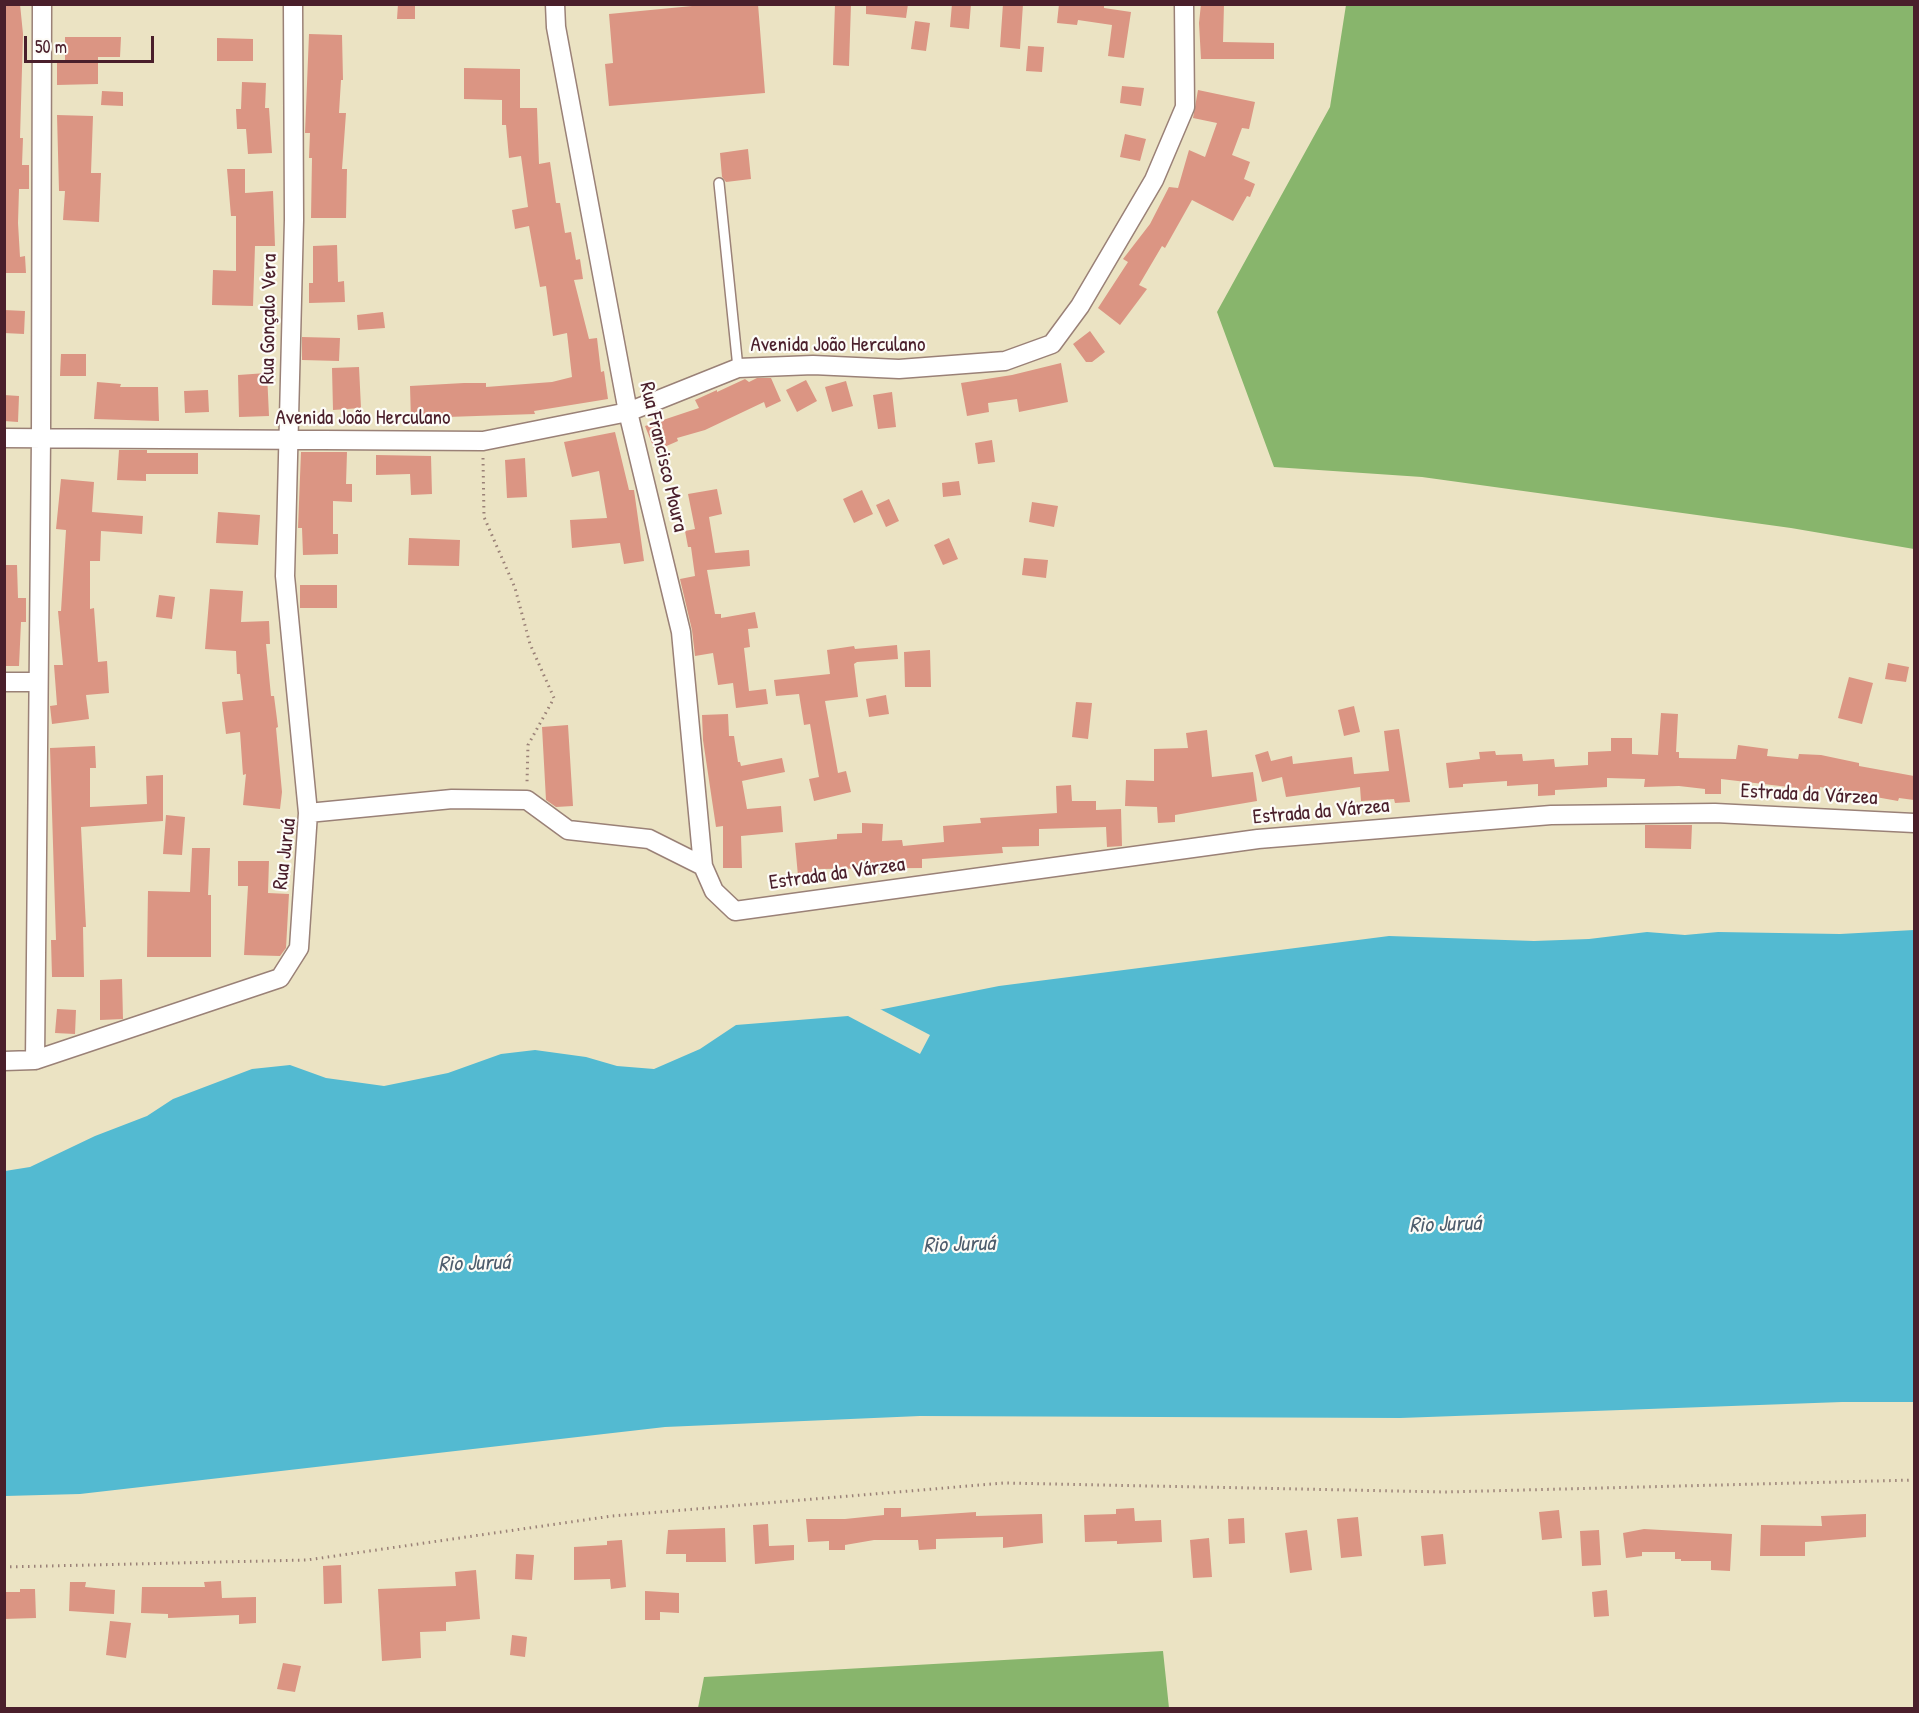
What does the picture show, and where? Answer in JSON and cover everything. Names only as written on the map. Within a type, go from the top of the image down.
[{"type":"street","points":[[35,1060],[41,438],[42,4]]},
{"type":"street","name":"Rua Gonçalo Vera","points":[[293,4],[294,220],[285,576],[308,813]]},
{"type":"street","name":"Rua Francisco Moura","points":[[555,4],[556,27],[577,145],[628,412],[681,632],[703,866],[714,891],[735,911]]},
{"type":"street","name":"Avenida João Herculano","points":[[4,438],[483,441],[628,412],[738,368],[813,365],[898,369],[981,363],[1005,361],[1052,345],[1080,306],[1154,180],[1185,107],[1184,4]]},
{"type":"street","points":[[4,682],[37,682]]},
{"type":"street","name":"Rua Juruá","points":[[4,1060],[35,1060],[280,978],[299,948],[308,813],[452,799],[526,800]]},
{"type":"street","points":[[526,800],[568,830],[649,839],[703,866]]},
{"type":"street","name":"Estrada da Várzea","points":[[735,911],[1258,840],[1551,815],[1715,813],[1914,823]]},
{"type":"lane","points":[[719,183],[738,368]]},
{"type":"path","points":[[483,441],[484,517],[515,588],[530,644],[554,698],[528,745],[526,800]]},
{"type":"path","points":[[4,1567],[307,1560],[612,1516],[1004,1483],[1446,1492],[1914,1480]]},
{"type":"green space","points":[[1346,5],[1914,5],[1914,549],[1791,528],[1422,477],[1274,467],[1217,312],[1330,107]]},
{"type":"green space","points":[[1163,1651],[1169,1708],[698,1708],[704,1677]]},
{"type":"water","name":"Rio Juruá","points":[[1914,930],[1914,1402],[1842,1402],[1400,1418],[920,1416],[665,1427],[80,1494],[5,1496],[5,1171],[30,1167],[95,1136],[147,1116],[173,1099],[252,1069],[290,1065],[326,1078],[384,1086],[448,1073],[501,1054],[535,1050],[586,1057],[617,1066],[654,1069],[700,1049],[736,1025],[848,1016],[999,986],[1389,936],[1534,941],[1589,939],[1647,932],[1685,935],[1718,932],[1840,934]]},
{"type":"pier","points":[[878,1008],[930,1035],[920,1054],[848,1016],[850,1013]]},
{"type":"building","points":[[4,4],[20,4],[23,34],[20,138],[23,138],[22,165],[29,165],[29,189],[19,189],[18,223],[20,257],[25,256],[26,273],[4,273]]},
{"type":"building","points":[[398,4],[415,4],[415,19],[397,19]]},
{"type":"building","points":[[713,4],[758,4],[765,93],[609,106],[605,64],[613,63],[609,14]]},
{"type":"building","points":[[835,4],[851,4],[849,66],[833,65]]},
{"type":"building","points":[[866,4],[908,4],[906,18],[866,14]]},
{"type":"building","points":[[952,4],[971,4],[969,29],[950,27]]},
{"type":"building","points":[[1003,4],[1023,4],[1020,49],[1000,47]]},
{"type":"building","points":[[1059,4],[1104,4],[1104,8],[1131,12],[1124,58],[1108,56],[1112,25],[1078,20],[1077,25],[1057,23]]},
{"type":"building","points":[[1201,4],[1224,4],[1223,42],[1274,43],[1274,59],[1201,59],[1199,23]]},
{"type":"building","points":[[915,21],[930,23],[926,51],[911,49]]},
{"type":"building","points":[[309,34],[342,35],[343,80],[341,80],[339,113],[346,113],[342,169],[347,169],[346,218],[311,218],[312,158],[309,158],[310,133],[305,133]]},
{"type":"building","points":[[65,37],[121,37],[120,57],[98,57],[98,84],[57,85],[57,63],[65,63]]},
{"type":"building","points":[[217,38],[253,39],[253,61],[217,61]]},
{"type":"building","points":[[1028,46],[1044,47],[1042,72],[1026,71]]},
{"type":"building","points":[[464,68],[520,69],[520,108],[537,108],[539,164],[550,162],[556,203],[560,203],[565,233],[571,232],[576,260],[580,259],[583,279],[574,280],[589,339],[597,338],[601,372],[604,371],[608,399],[534,411],[535,414],[447,417],[447,420],[411,421],[410,386],[486,383],[486,387],[552,382],[572,377],[567,333],[553,336],[546,286],[540,287],[529,226],[515,229],[512,210],[528,207],[521,156],[509,158],[506,125],[502,125],[502,100],[464,99]]},
{"type":"building","points":[[242,82],[266,83],[265,108],[269,108],[272,153],[248,154],[246,129],[237,129],[236,109],[241,109]]},
{"type":"building","points":[[1122,86],[1144,88],[1141,106],[1120,103]]},
{"type":"building","points":[[1198,90],[1255,102],[1249,129],[1242,128],[1232,155],[1250,162],[1244,179],[1255,184],[1250,197],[1247,196],[1233,221],[1192,200],[1165,248],[1162,246],[1139,285],[1147,289],[1120,325],[1098,308],[1128,262],[1123,259],[1150,224],[1169,187],[1178,188],[1189,150],[1205,157],[1217,123],[1193,118]]},
{"type":"building","points":[[102,91],[123,92],[123,106],[101,105]]},
{"type":"building","points":[[57,115],[93,116],[91,173],[101,173],[99,222],[63,220],[65,191],[59,191]]},
{"type":"building","points":[[1125,134],[1146,139],[1140,161],[1120,157]]},
{"type":"building","points":[[748,149],[751,179],[726,182],[722,177],[720,153]]},
{"type":"building","points":[[227,169],[245,169],[245,193],[273,191],[275,246],[255,246],[253,306],[212,305],[213,270],[236,271],[236,216],[231,216]]},
{"type":"building","points":[[337,245],[338,282],[344,281],[345,302],[309,303],[309,283],[313,283],[313,246]]},
{"type":"building","points":[[4,310],[25,311],[24,334],[4,333]]},
{"type":"building","points":[[383,312],[385,328],[358,330],[357,315]]},
{"type":"building","points":[[1090,331],[1105,352],[1092,362],[1086,362],[1073,344]]},
{"type":"building","points":[[302,337],[340,338],[339,361],[302,360]]},
{"type":"building","points":[[61,354],[86,354],[86,376],[60,376]]},
{"type":"building","points":[[1061,363],[1068,402],[1019,412],[1017,399],[988,403],[989,412],[967,416],[961,383],[1012,375]]},
{"type":"building","points":[[359,367],[361,408],[333,410],[332,368]]},
{"type":"building","points":[[267,373],[269,416],[239,417],[238,375]]},
{"type":"building","points":[[757,378],[771,378],[781,401],[766,408],[764,402],[705,430],[677,438],[678,441],[655,451],[645,426],[699,408],[695,400],[717,390],[717,392],[745,379],[749,382]]},
{"type":"building","points":[[806,380],[817,401],[797,412],[786,390]]},
{"type":"building","points":[[846,381],[853,406],[832,412],[825,387]]},
{"type":"building","points":[[97,382],[121,384],[120,387],[158,387],[159,421],[94,419]]},
{"type":"building","points":[[208,390],[209,412],[185,413],[184,391]]},
{"type":"building","points":[[892,392],[896,427],[878,429],[873,395]]},
{"type":"building","points":[[4,395],[19,396],[18,422],[4,421]]},
{"type":"building","points":[[615,432],[629,490],[634,490],[644,561],[624,564],[620,543],[572,548],[570,520],[607,518],[599,471],[572,477],[564,442]]},
{"type":"building","points":[[992,440],[995,462],[978,464],[975,443]]},
{"type":"building","points":[[119,450],[147,450],[147,453],[198,453],[198,474],[146,474],[146,481],[117,480]]},
{"type":"building","points":[[301,452],[347,452],[346,484],[352,484],[352,502],[333,501],[333,534],[338,534],[338,554],[303,555],[302,528],[298,528]]},
{"type":"building","points":[[376,455],[431,456],[432,494],[411,495],[410,474],[376,475]]},
{"type":"building","points":[[525,458],[527,497],[507,498],[505,460]]},
{"type":"building","points":[[61,479],[94,482],[92,512],[143,516],[142,534],[101,531],[100,561],[90,561],[90,609],[94,608],[98,662],[107,661],[109,693],[86,695],[89,719],[52,724],[50,706],[57,705],[54,665],[63,665],[58,611],[61,611],[66,530],[56,529]]},
{"type":"building","points":[[959,481],[961,495],[943,497],[942,483]]},
{"type":"building","points":[[717,489],[722,514],[709,517],[715,553],[749,550],[750,566],[707,570],[715,614],[721,614],[721,618],[755,612],[758,628],[748,629],[750,647],[744,648],[749,691],[766,689],[768,704],[736,708],[733,683],[718,685],[713,653],[695,656],[692,630],[680,579],[695,576],[691,547],[688,547],[685,531],[695,529],[688,494]]},
{"type":"building","points":[[862,490],[873,514],[854,523],[843,499]]},
{"type":"building","points":[[889,499],[899,521],[886,527],[876,505]]},
{"type":"building","points":[[1032,502],[1058,506],[1054,527],[1029,522]]},
{"type":"building","points":[[218,512],[260,515],[258,545],[216,543]]},
{"type":"building","points":[[409,538],[460,540],[459,566],[408,565]]},
{"type":"building","points":[[949,538],[958,559],[943,565],[934,545]]},
{"type":"building","points":[[1024,558],[1048,560],[1046,578],[1022,575]]},
{"type":"building","points":[[4,565],[17,565],[18,598],[26,598],[26,622],[21,622],[19,666],[4,666]]},
{"type":"building","points":[[300,585],[337,585],[337,608],[300,608]]},
{"type":"building","points":[[210,589],[243,591],[241,622],[269,621],[270,644],[266,644],[271,696],[274,696],[278,727],[276,728],[282,792],[280,809],[243,805],[246,774],[243,775],[240,732],[226,734],[222,702],[243,700],[240,674],[237,674],[236,651],[205,649]]},
{"type":"building","points":[[159,595],[175,597],[172,619],[156,617]]},
{"type":"building","points":[[897,645],[898,659],[854,664],[858,697],[825,701],[838,773],[846,771],[851,792],[814,801],[809,779],[819,777],[810,724],[804,725],[799,694],[776,696],[774,680],[830,674],[827,650],[854,646],[855,649]]},
{"type":"building","points":[[930,650],[931,687],[905,687],[904,652]]},
{"type":"building","points":[[1888,663],[1909,667],[1906,682],[1885,679]]},
{"type":"building","points":[[1849,677],[1873,683],[1862,724],[1838,718]]},
{"type":"building","points":[[886,695],[889,714],[869,717],[866,699]]},
{"type":"building","points":[[1076,702],[1092,703],[1088,739],[1072,737]]},
{"type":"building","points":[[1354,706],[1360,732],[1344,736],[1338,710]]},
{"type":"building","points":[[1661,713],[1678,714],[1676,752],[1679,752],[1679,758],[1736,759],[1738,745],[1768,749],[1767,756],[1798,759],[1799,754],[1821,755],[1859,763],[1859,766],[1914,776],[1914,800],[1899,798],[1898,801],[1820,787],[1819,793],[1797,791],[1797,788],[1721,779],[1721,794],[1705,794],[1705,789],[1679,786],[1644,787],[1645,779],[1607,778],[1607,787],[1555,790],[1555,795],[1538,796],[1538,784],[1507,786],[1507,781],[1463,784],[1463,787],[1449,788],[1446,763],[1480,759],[1479,752],[1495,751],[1496,755],[1522,754],[1523,761],[1554,759],[1555,767],[1588,765],[1588,752],[1611,751],[1611,738],[1632,738],[1632,754],[1658,755]]},
{"type":"building","points":[[728,714],[729,736],[734,736],[738,762],[741,766],[782,758],[785,772],[742,781],[747,809],[781,806],[783,832],[741,836],[742,868],[723,868],[723,826],[716,827],[703,740],[702,715]]},
{"type":"building","points":[[568,725],[573,806],[556,807],[546,800],[542,727]]},
{"type":"building","points":[[1399,729],[1410,802],[1395,803],[1394,799],[1361,801],[1360,787],[1286,797],[1282,777],[1262,782],[1255,755],[1268,751],[1271,761],[1292,756],[1293,764],[1352,757],[1354,774],[1389,771],[1384,731]]},
{"type":"building","points":[[1207,730],[1212,777],[1253,772],[1257,801],[1175,815],[1175,822],[1158,823],[1157,807],[1125,806],[1126,780],[1154,781],[1154,749],[1188,748],[1186,733]]},
{"type":"building","points":[[95,746],[96,768],[90,768],[90,807],[147,804],[146,776],[163,775],[163,821],[81,827],[86,927],[83,927],[84,977],[52,977],[51,940],[56,940],[50,748]]},
{"type":"building","points":[[1071,785],[1072,801],[1096,801],[1096,810],[1121,809],[1122,846],[1107,847],[1106,827],[1039,829],[1039,846],[1002,847],[1003,853],[922,859],[922,868],[815,869],[815,874],[798,876],[795,843],[837,839],[837,834],[862,833],[862,823],[883,824],[882,841],[902,840],[903,846],[944,842],[943,826],[981,823],[980,818],[1057,813],[1056,786]]},
{"type":"building","points":[[166,815],[185,817],[182,855],[163,854]]},
{"type":"building","points":[[1645,825],[1692,825],[1691,849],[1645,848]]},
{"type":"building","points":[[192,848],[210,848],[208,895],[211,895],[211,957],[147,957],[148,891],[190,892]]},
{"type":"building","points":[[238,861],[269,861],[268,893],[289,894],[286,948],[280,956],[244,955],[248,886],[238,886]]},
{"type":"building","points":[[122,979],[123,1019],[100,1020],[100,980]]},
{"type":"building","points":[[57,1009],[76,1010],[75,1034],[55,1033]]},
{"type":"building","points":[[884,1508],[901,1508],[901,1517],[976,1512],[976,1516],[1042,1514],[1043,1543],[1003,1548],[1003,1537],[936,1539],[936,1549],[919,1550],[918,1540],[874,1540],[845,1545],[845,1550],[829,1550],[829,1541],[808,1542],[806,1519],[845,1519],[884,1515]]},
{"type":"building","points":[[1134,1508],[1135,1521],[1161,1520],[1162,1542],[1117,1544],[1117,1541],[1085,1542],[1084,1515],[1116,1514],[1116,1509]]},
{"type":"building","points":[[1559,1510],[1562,1538],[1542,1540],[1539,1512]]},
{"type":"building","points":[[1866,1514],[1866,1537],[1805,1542],[1805,1556],[1760,1556],[1761,1525],[1822,1526],[1821,1516]]},
{"type":"building","points":[[1358,1517],[1362,1556],[1341,1558],[1337,1519]]},
{"type":"building","points":[[1244,1518],[1245,1543],[1229,1544],[1228,1519]]},
{"type":"building","points":[[768,1524],[769,1546],[794,1545],[794,1560],[755,1564],[753,1525]]},
{"type":"building","points":[[725,1528],[726,1562],[686,1562],[686,1554],[666,1554],[668,1530]]},
{"type":"building","points":[[1644,1529],[1732,1534],[1730,1571],[1711,1570],[1711,1561],[1675,1559],[1675,1552],[1642,1552],[1642,1556],[1626,1558],[1623,1533]]},
{"type":"building","points":[[1307,1530],[1312,1570],[1290,1573],[1285,1533]]},
{"type":"building","points":[[1599,1530],[1601,1565],[1582,1566],[1580,1531]]},
{"type":"building","points":[[1443,1534],[1446,1564],[1424,1566],[1421,1536]]},
{"type":"building","points":[[1209,1538],[1212,1577],[1193,1578],[1190,1540]]},
{"type":"building","points":[[622,1540],[626,1587],[611,1589],[610,1579],[574,1580],[574,1547],[607,1545],[607,1541]]},
{"type":"building","points":[[516,1554],[534,1555],[532,1580],[515,1579]]},
{"type":"building","points":[[341,1565],[342,1603],[324,1604],[323,1566]]},
{"type":"building","points":[[476,1570],[480,1619],[446,1622],[446,1631],[420,1632],[421,1658],[382,1661],[378,1589],[456,1586],[455,1572]]},
{"type":"building","points":[[221,1581],[222,1598],[256,1597],[256,1623],[239,1624],[239,1615],[168,1618],[168,1614],[141,1613],[142,1587],[205,1587],[204,1582]]},
{"type":"building","points":[[70,1582],[86,1582],[85,1587],[115,1590],[114,1614],[69,1611]]},
{"type":"building","points":[[20,1589],[35,1589],[36,1618],[4,1619],[4,1592],[20,1592]]},
{"type":"building","points":[[1607,1590],[1609,1616],[1594,1617],[1592,1592]]},
{"type":"building","points":[[645,1591],[679,1593],[679,1613],[660,1612],[660,1620],[645,1620]]},
{"type":"building","points":[[110,1621],[131,1623],[126,1658],[106,1655]]},
{"type":"building","points":[[512,1635],[527,1637],[525,1657],[510,1655]]},
{"type":"building","points":[[283,1663],[301,1666],[295,1692],[277,1689]]}]
